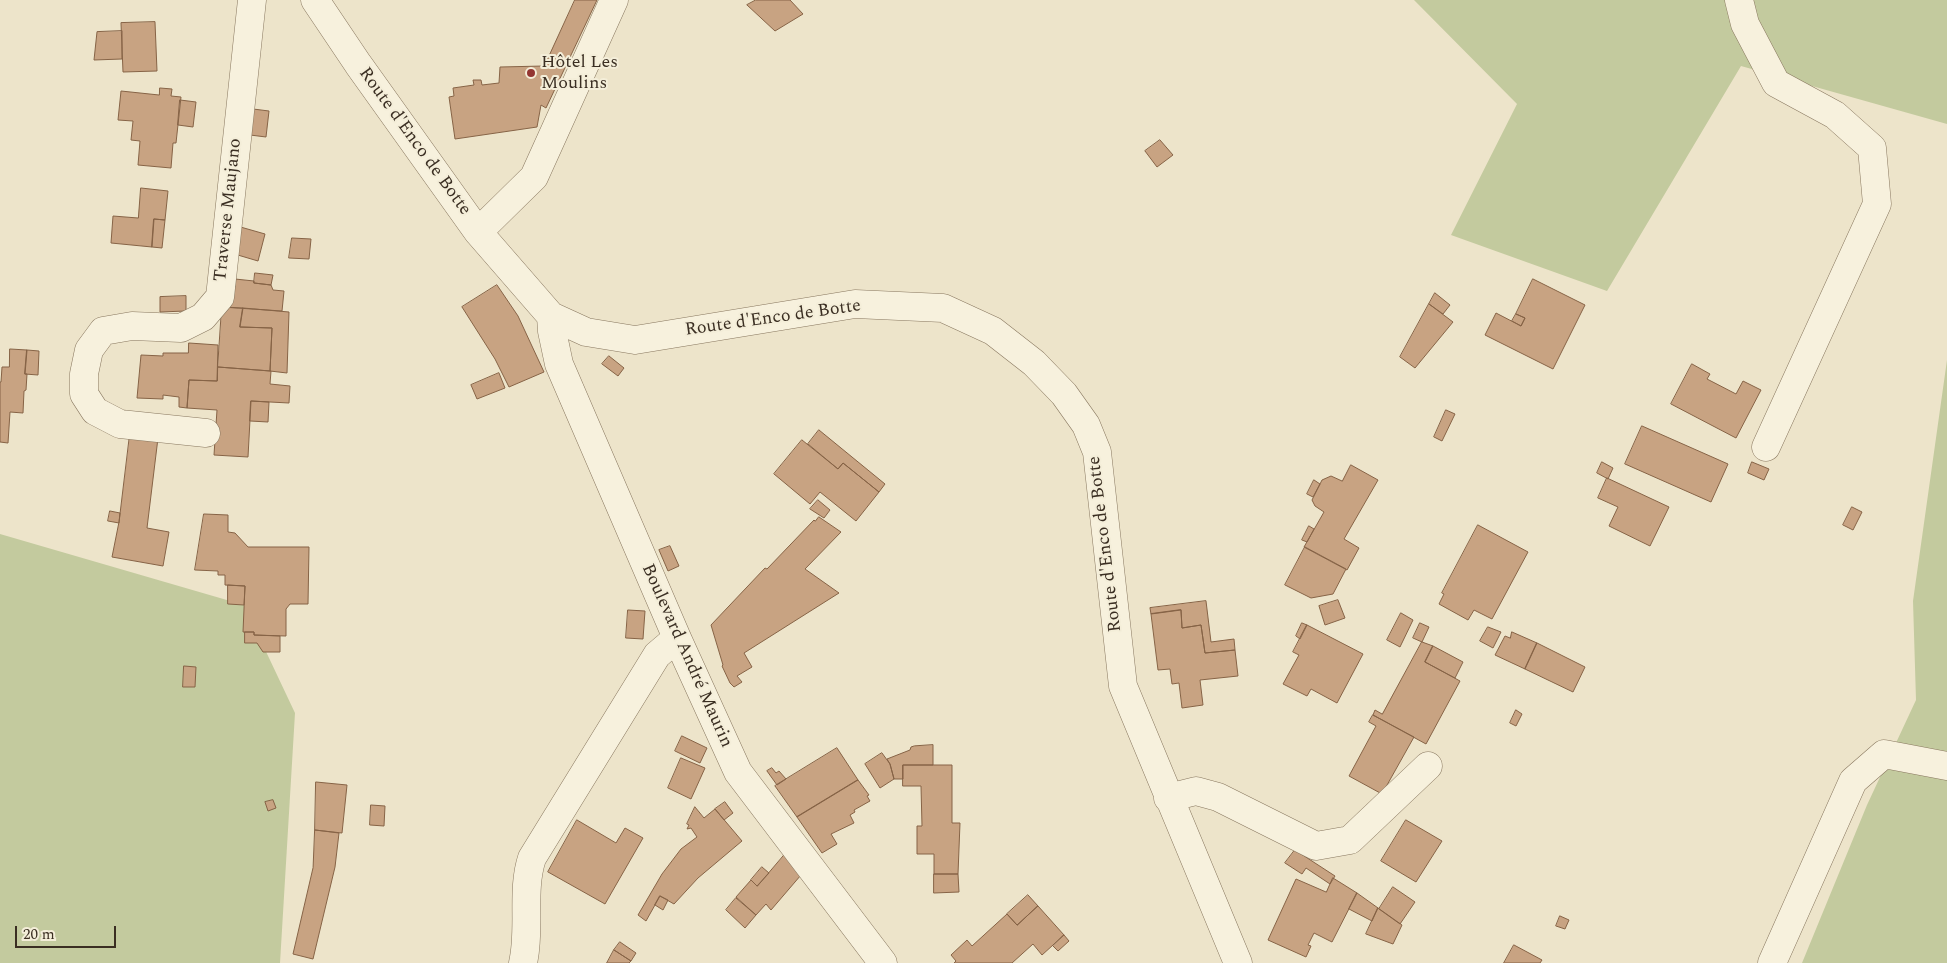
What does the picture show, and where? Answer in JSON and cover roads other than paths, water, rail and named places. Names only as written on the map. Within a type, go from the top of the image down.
[{"type":"street","name":"Traverse Maujano","points":[[206,433],[120,424],[96,411],[84,394],[84,374],[89,350],[103,330],[132,326],[181,328],[203,317],[220,297],[252,0]]},
{"type":"street","name":"Route d'Enco de Botte","points":[[314,0],[478,232],[551,316],[586,332],[635,340],[855,304],[943,308],[993,331],[1034,363],[1064,394],[1086,425],[1097,452],[1123,686],[1238,963]]},
{"type":"street","points":[[478,232],[534,177],[614,0]]},
{"type":"street","points":[[1739,0],[1745,24],[1776,83],[1836,115],[1872,148],[1877,204],[1766,447]]},
{"type":"street","name":"Boulevard André Maurin","points":[[551,316],[559,364],[677,638],[738,772],[883,963]]},
{"type":"street","points":[[523,963],[527,948],[527,873],[532,858],[657,655],[677,638]]},
{"type":"street","points":[[1772,963],[1853,781],[1884,754],[1947,766]]},
{"type":"street","points":[[1168,798],[1196,791],[1218,797],[1316,846],[1350,840],[1428,766]]},
{"type":"place","name":"Hôtel Les Moulins","points":[[531,73]]}]
